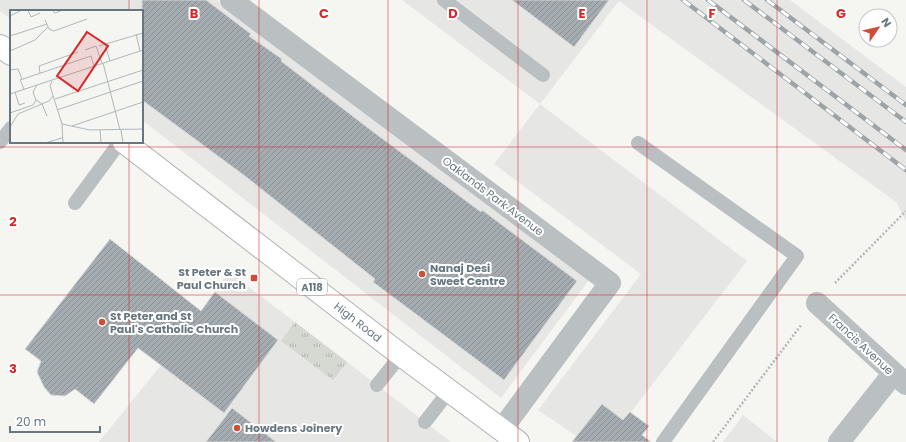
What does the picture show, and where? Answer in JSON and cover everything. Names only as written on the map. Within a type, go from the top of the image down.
[{"type":"main road","points":[[0,46],[10,53]]},
{"type":"main road","name":"High Road","points":[[125,143],[401,355],[510,436]]},
{"type":"street","name":"Oaklands Park Avenue","points":[[230,0],[610,283],[510,436]]},
{"type":"street","name":"Francis Avenue","points":[[818,303],[900,379]]},
{"type":"street","points":[[839,442],[900,379]]},
{"type":"lane","points":[[444,0],[543,75]]},
{"type":"lane","points":[[0,142],[10,129]]},
{"type":"lane","points":[[75,202],[119,143]]},
{"type":"lane","points":[[638,143],[797,256],[664,442]]},
{"type":"lane","points":[[377,385],[401,355]]},
{"type":"lane","points":[[425,422],[449,390]]},
{"type":"path","points":[[713,442],[818,303],[863,252],[906,211]]},
{"type":"shaded area","points":[[0,0],[217,0],[589,280],[501,398],[143,121],[143,10],[10,10],[10,18],[0,11]]},
{"type":"shaded area","points":[[402,0],[790,0],[906,87],[906,221],[896,202],[619,1],[540,104]]},
{"type":"shaded area","points":[[540,104],[747,261],[608,442],[585,442],[538,410],[641,274],[494,164]]},
{"type":"shaded area","points":[[229,272],[451,442],[99,442],[161,365]]},
{"type":"shaded area","points":[[743,415],[777,442],[723,442]]},
{"type":"green space","points":[[295,322],[347,362],[333,380],[281,341]]},
{"type":"building","points":[[142,0],[206,0],[251,34],[249,36],[282,59],[281,61],[368,128],[577,281],[504,380],[373,282],[375,279],[245,176],[143,101]]},
{"type":"building","points":[[512,0],[609,0],[574,47]]},
{"type":"building","points":[[110,239],[201,311],[215,292],[278,340],[224,413],[138,348],[94,404],[75,389],[65,396],[51,395],[44,387],[37,372],[41,361],[25,349]]},
{"type":"building","points":[[602,404],[623,420],[630,412],[649,426],[642,435],[651,442],[572,442]]},
{"type":"building","name":"Howdens Joinery","points":[[232,408],[276,442],[206,442]]},
{"type":"railway","points":[[683,0],[906,170]]},
{"type":"railway","points":[[708,0],[906,150]]},
{"type":"railway","points":[[744,0],[906,122]]},
{"type":"railway","points":[[767,0],[906,105]]},
{"type":"place","name":"Nanaj Desi Sweet Centre","points":[[422,274]]},
{"type":"place","name":"St Peter & St Paul Church","points":[[254,278]]},
{"type":"place","name":"St Peter and St Paul's Catholic Church","points":[[102,322]]},
{"type":"place","name":"Howdens Joinery","points":[[237,428]]}]
